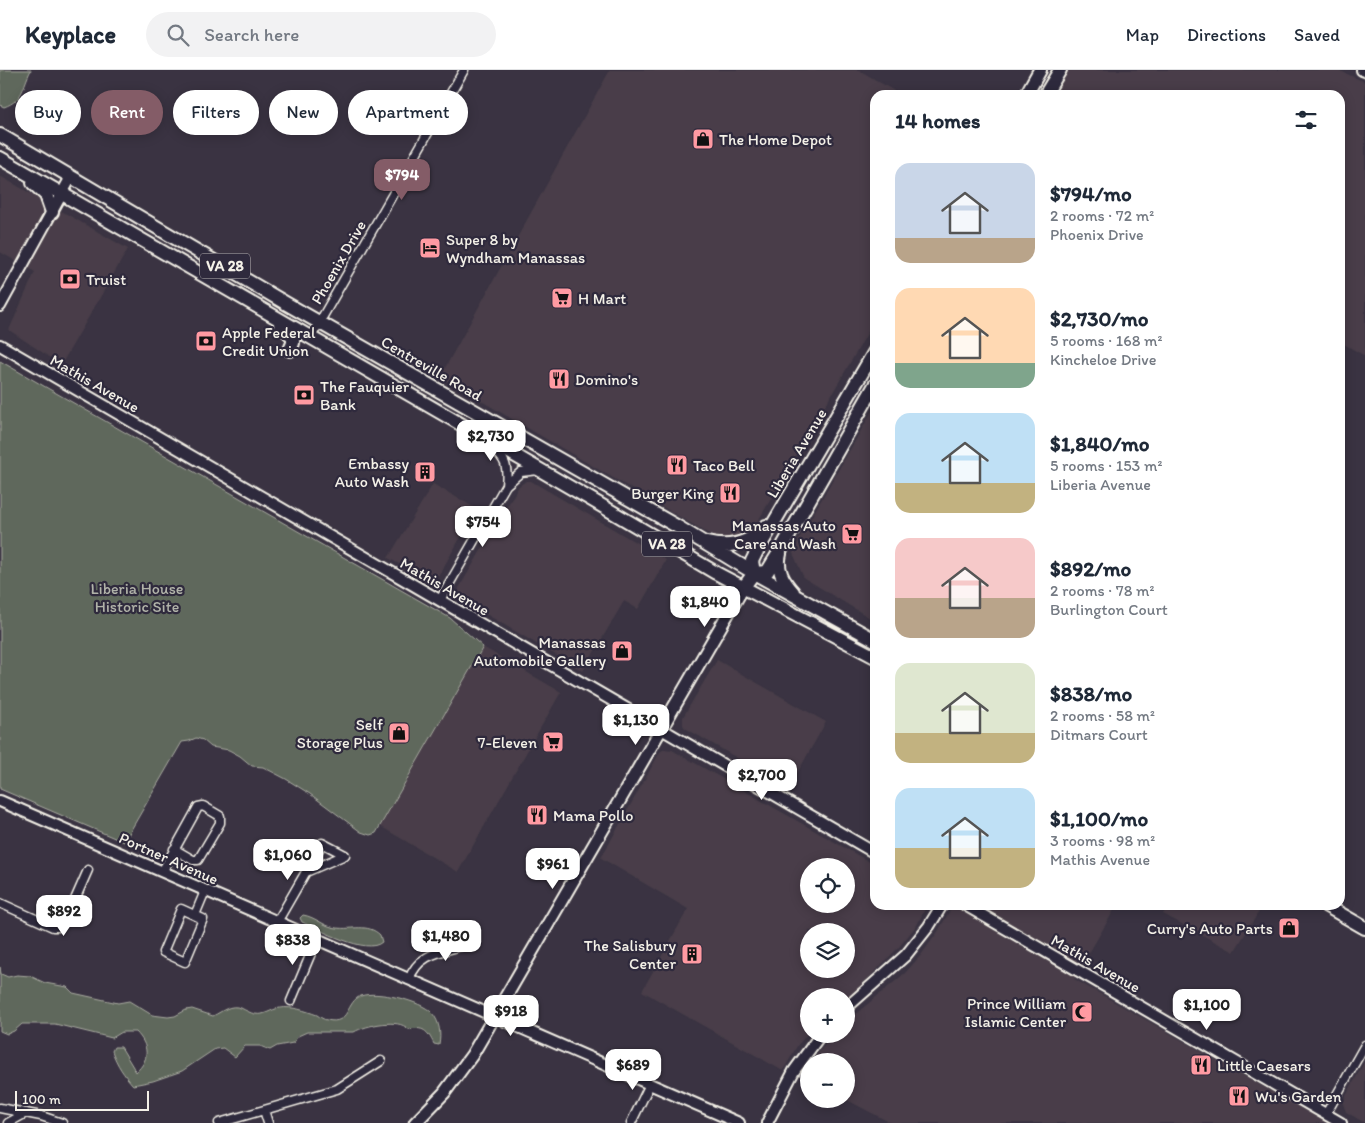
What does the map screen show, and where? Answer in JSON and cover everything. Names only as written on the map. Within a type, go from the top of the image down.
[{"type":"highway","points":[[1029,90],[1040,70]]},
{"type":"highway","points":[[1048,90],[1060,70]]},
{"type":"highway","name":"Centreville Road","points":[[0,135],[754,573],[870,637]]},
{"type":"highway","name":"VA 28","points":[[0,158],[743,588],[870,654]]},
{"type":"highway","points":[[17,168],[46,195],[52,212]]},
{"type":"highway","points":[[272,315],[293,337],[290,350]]},
{"type":"highway","name":"Liberia Avenue","points":[[743,588],[754,573],[752,561],[870,359]]},
{"type":"highway","name":"Liberia Avenue","points":[[754,573],[767,572],[780,552],[870,394]]},
{"type":"highway","points":[[701,541],[726,545],[750,540],[757,536],[779,514]]},
{"type":"highway","points":[[780,552],[778,560],[782,576],[800,599]]},
{"type":"highway","points":[[1334,910],[1365,928]]},
{"type":"main road","name":"Liberia Avenue","points":[[415,1123],[462,1071],[496,1017],[743,588]]},
{"type":"street","name":"Phoenix Drive","points":[[311,337],[464,70]]},
{"type":"street","points":[[0,306],[71,177]]},
{"type":"street","name":"Mathis Avenue","points":[[0,345],[870,849]]},
{"type":"street","points":[[482,437],[505,462],[506,485]]},
{"type":"street","points":[[440,600],[506,485],[521,472],[540,470]]},
{"type":"street","name":"Portner Avenue","points":[[0,801],[739,1123]]},
{"type":"street","points":[[162,872],[174,849],[198,807],[203,806],[220,816],[220,823],[198,860],[193,860],[174,849]]},
{"type":"street","points":[[278,922],[322,843],[344,855],[306,872]]},
{"type":"street","points":[[0,903],[53,927],[58,927],[66,920],[88,870]]},
{"type":"street","points":[[195,915],[205,890]]},
{"type":"street","points":[[181,909],[195,915],[204,919],[185,962],[163,952],[181,909]]},
{"type":"street","points":[[855,1000],[906,955],[939,910]]},
{"type":"street","name":"Mathis Avenue","points":[[974,910],[1341,1123]]},
{"type":"street","points":[[291,1001],[317,939]]},
{"type":"street","points":[[409,980],[416,965],[422,959],[461,946]]},
{"type":"street","points":[[767,1123],[794,1071],[814,1043]]},
{"type":"street","points":[[1326,1114],[1365,1045]]},
{"type":"street","points":[[219,1123],[336,1089],[382,1061]]},
{"type":"street","points":[[631,1123],[650,1084]]},
{"type":"street","points":[[0,1108],[54,1119],[62,1123]]},
{"type":"street","points":[[264,1110],[268,1123]]},
{"type":"street","points":[[8,1123],[27,1113]]},
{"type":"shaded area","points":[[610,70],[859,70],[893,90],[870,90],[870,329],[754,528],[745,534],[736,537],[716,538],[440,377]]},
{"type":"shaded area","points":[[1066,70],[1338,70],[1365,82],[1365,356],[1345,345],[1345,90],[1055,90]]},
{"type":"shaded area","points":[[0,176],[128,249],[61,365],[9,330],[35,272],[0,252]]},
{"type":"shaded area","points":[[870,415],[870,618],[804,578],[792,551]]},
{"type":"shaded area","points":[[526,481],[531,481],[666,560],[638,609],[624,601],[583,671],[462,600],[459,594],[459,588],[519,486]]},
{"type":"shaded area","points":[[433,484],[477,509],[439,575],[429,580],[388,558]]},
{"type":"shaded area","points":[[483,647],[561,692],[458,872],[380,826]]},
{"type":"shaded area","points":[[717,660],[826,722],[787,791],[758,770],[685,728],[683,725],[683,717]]},
{"type":"shaded area","points":[[664,749],[672,750],[870,862],[870,910],[924,910],[917,925],[899,947],[855,992],[855,988],[800,988],[800,1042],[783,1071],[642,991],[688,909],[601,858],[660,752]]},
{"type":"shaded area","points":[[950,910],[1114,910],[1074,979],[1328,1123],[891,1123],[855,1104],[855,1053],[818,1053],[826,1043],[855,1043],[855,1015],[905,973],[921,955]]},
{"type":"shaded area","points":[[1166,910],[1260,910],[1234,952],[1163,914]]},
{"type":"shaded area","points":[[1365,1061],[1365,1123],[1346,1112],[1343,1104]]},
{"type":"green space","points":[[0,70],[31,70],[23,90],[15,90],[15,101],[4,107],[0,105]]},
{"type":"green space","name":"Liberia House Historic Site","points":[[0,361],[450,618],[483,647],[376,833],[370,835],[361,832],[310,794],[286,779],[263,767],[252,766],[229,750],[211,747],[203,740],[196,738],[182,742],[124,842],[0,789]]},
{"type":"green space","points":[[303,915],[332,927],[370,929],[380,935],[382,942],[366,946],[343,940],[302,922],[300,918]]},
{"type":"green space","points":[[0,967],[1,974],[8,977],[17,975],[30,976],[45,983],[67,987],[73,993],[118,1003],[129,1001],[152,1015],[168,1017],[192,1009],[213,1016],[233,1007],[259,1014],[277,1009],[294,1008],[317,1015],[325,1020],[334,1021],[344,1016],[356,999],[361,996],[377,994],[419,1004],[432,1013],[437,1020],[439,1028],[439,1045],[434,1044],[424,1030],[408,1029],[404,1026],[390,1023],[366,1027],[354,1032],[307,1032],[298,1036],[293,1043],[277,1046],[270,1050],[260,1046],[245,1046],[235,1057],[223,1048],[215,1049],[182,1071],[153,1081],[133,1085],[121,1070],[112,1051],[114,1047],[121,1047],[136,1072],[144,1063],[146,1052],[143,1042],[136,1032],[122,1032],[112,1038],[55,1024],[22,1024],[7,1034],[0,1031]]},
{"type":"place","name":"The Home Depot","points":[[703,139]]},
{"type":"place","name":"Super 8 by Wyndham Manassas","points":[[430,248]]},
{"type":"place","name":"Truist","points":[[70,279]]},
{"type":"place","name":"H Mart","points":[[562,298]]},
{"type":"place","name":"Apple Federal Credit Union","points":[[206,341]]},
{"type":"place","name":"Domino's","points":[[559,379]]},
{"type":"place","name":"The Fauquier Bank","points":[[304,395]]},
{"type":"place","name":"Taco Bell","points":[[677,465]]},
{"type":"place","name":"Embassy Auto Wash","points":[[425,472]]},
{"type":"place","name":"Burger King","points":[[730,493]]},
{"type":"place","name":"Manassas Auto Care and Wash","points":[[852,534]]},
{"type":"place","name":"Manassas Automobile Gallery","points":[[622,651]]},
{"type":"place","name":"Self Storage Plus","points":[[399,733]]},
{"type":"place","name":"7-Eleven","points":[[553,742]]},
{"type":"place","name":"Mama Pollo","points":[[537,815]]},
{"type":"place","name":"Curry's Auto Parts","points":[[1289,928]]},
{"type":"place","name":"The Salisbury Center","points":[[692,954]]},
{"type":"place","name":"Prince William Islamic Center","points":[[1082,1012]]},
{"type":"place","name":"Little Caesars","points":[[1201,1065]]},
{"type":"place","name":"Wu's Garden","points":[[1239,1096]]}]
